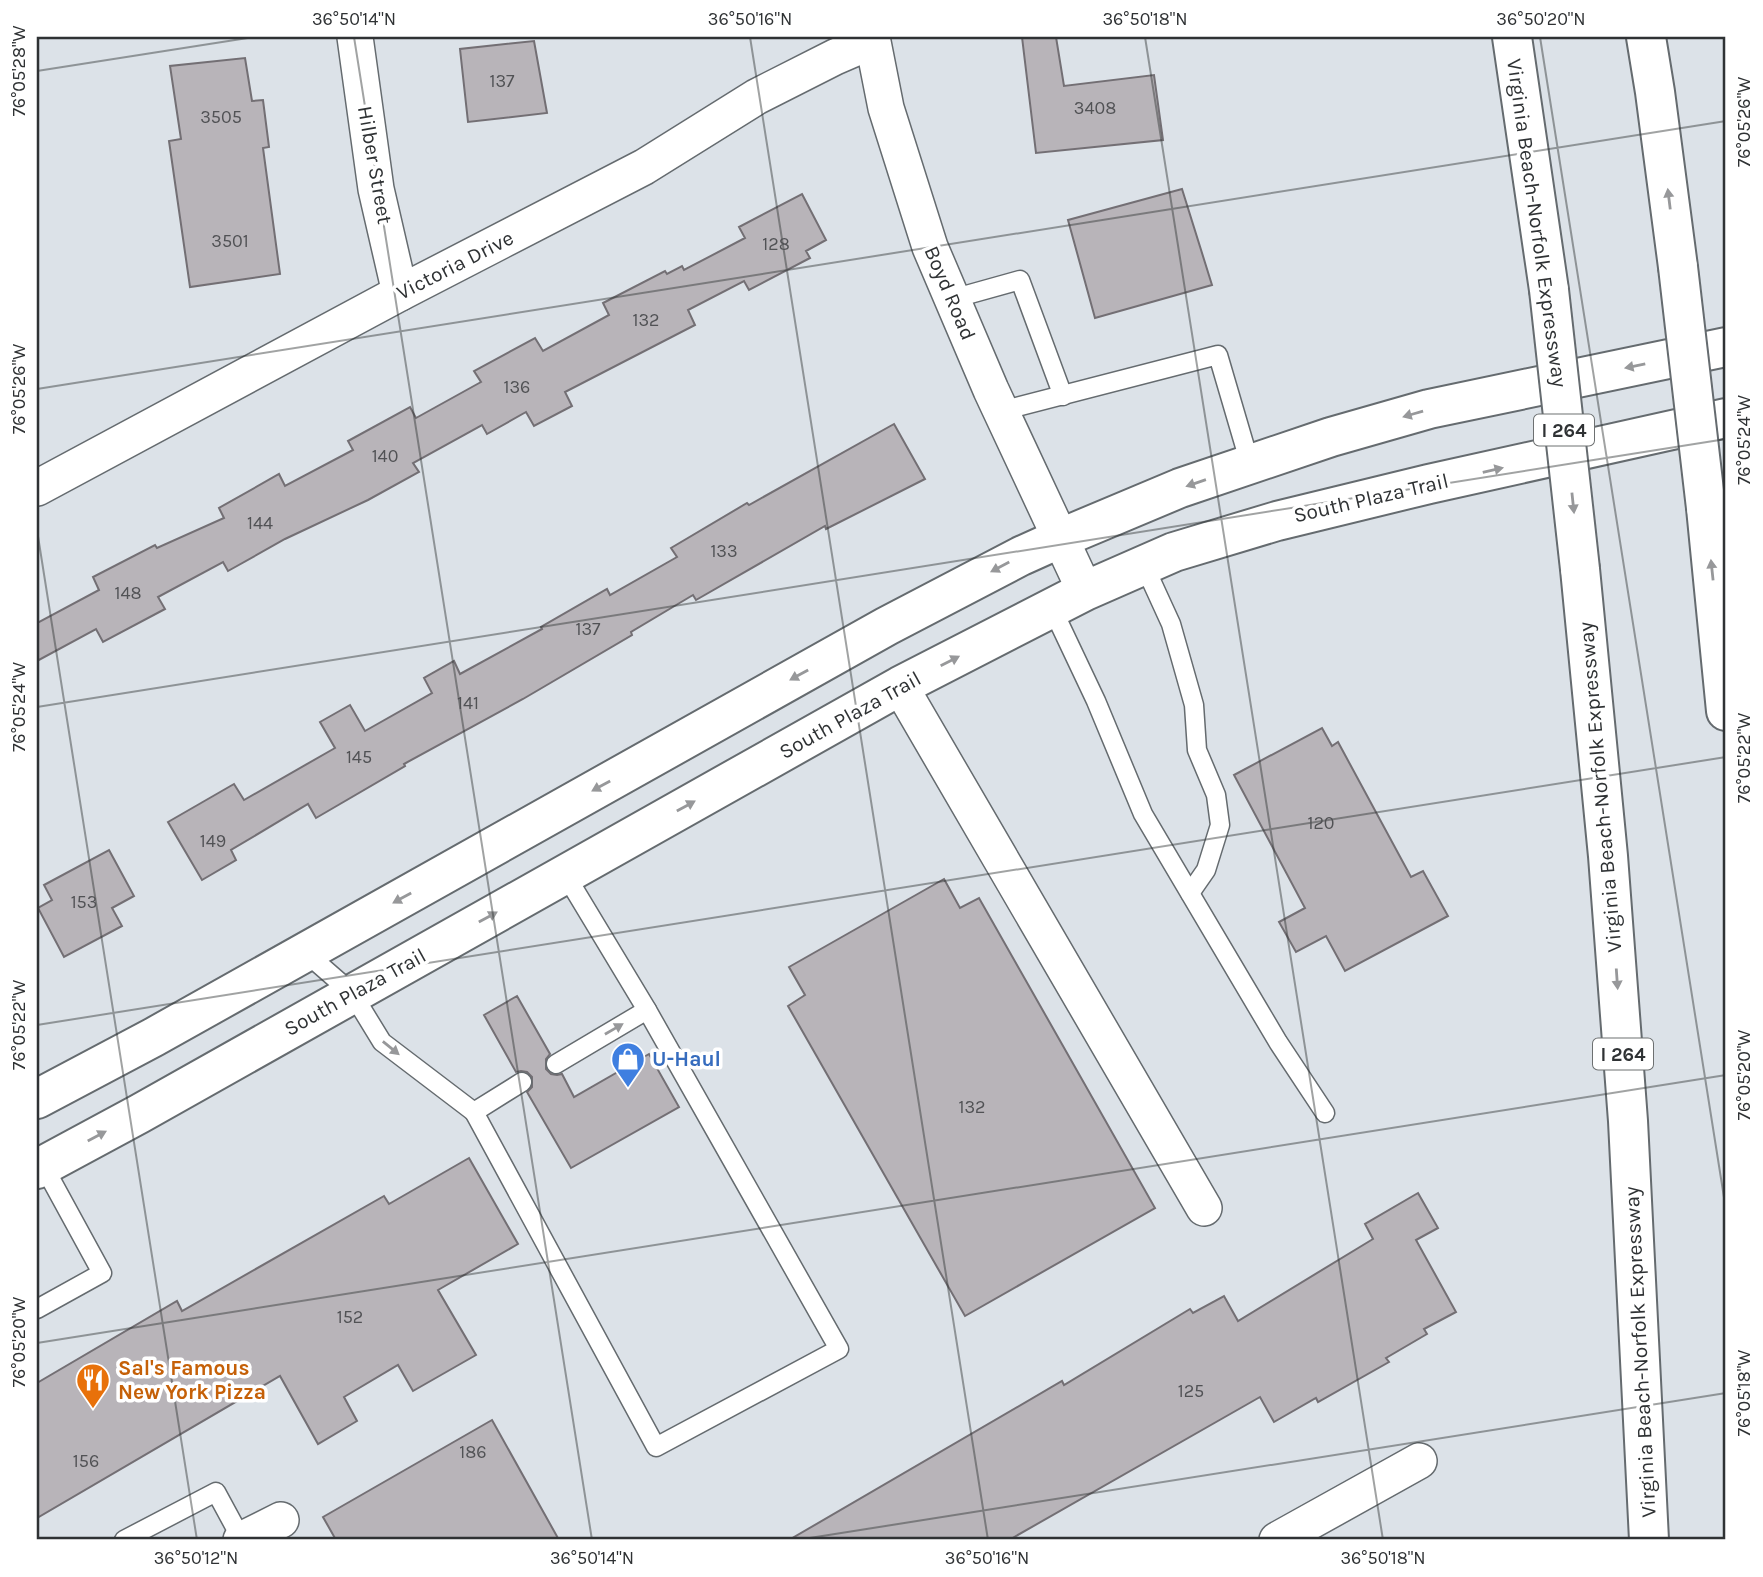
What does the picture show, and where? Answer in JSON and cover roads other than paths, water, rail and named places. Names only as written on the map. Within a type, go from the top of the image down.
[{"type":"main road","name":"Virginia Beach-Norfolk Expressway","points":[[1511,37],[1549,289],[1608,856],[1627,1108],[1649,1540]]},
{"type":"main road","points":[[1646,37],[1656,92],[1678,267],[1726,711]]},
{"type":"main road","points":[[37,1099],[154,1037],[887,626],[1061,538],[1180,488],[1331,437],[1429,409],[1726,347]]},
{"type":"main road","name":"South Plaza Trail","points":[[40,1167],[900,686],[1069,599],[1144,565],[1174,552],[1277,521],[1726,418]]},
{"type":"street","name":"Hilber Street","points":[[355,37],[376,189],[400,293]]},
{"type":"street","name":"Victoria Drive","points":[[37,488],[400,293],[644,167],[756,97],[872,39]]},
{"type":"street","name":"Boyd Road","points":[[872,39],[886,108],[930,247],[1001,411],[1061,538],[1069,599]]},
{"type":"street","points":[[900,686],[1204,1208]]},
{"type":"street","points":[[1277,1540],[1419,1461]]},
{"type":"street","points":[[241,1540],[281,1520]]},
{"type":"lane","points":[[952,299],[1020,280],[1063,396]]},
{"type":"lane","points":[[1001,411],[1218,355],[1250,464]]},
{"type":"lane","points":[[1144,565],[1171,624],[1194,705],[1197,750],[1216,795],[1219,815],[1220,825],[1206,870],[1190,893]]},
{"type":"lane","points":[[1069,599],[1096,701],[1143,814],[1278,1042],[1325,1113]]},
{"type":"lane","points":[[305,952],[352,993],[382,1042],[474,1112],[656,1447],[839,1349],[648,1010],[565,874]]},
{"type":"lane","points":[[556,1064],[648,1010]]},
{"type":"lane","points":[[474,1112],[522,1082]]},
{"type":"lane","points":[[37,1309],[102,1273],[40,1167]]},
{"type":"lane","points":[[124,1540],[216,1492],[241,1540]]},
{"type":"place","name":"U-Haul","points":[[628,1089]]},
{"type":"place","name":"Sal's Famous New York Pizza","points":[[93,1410]]}]
